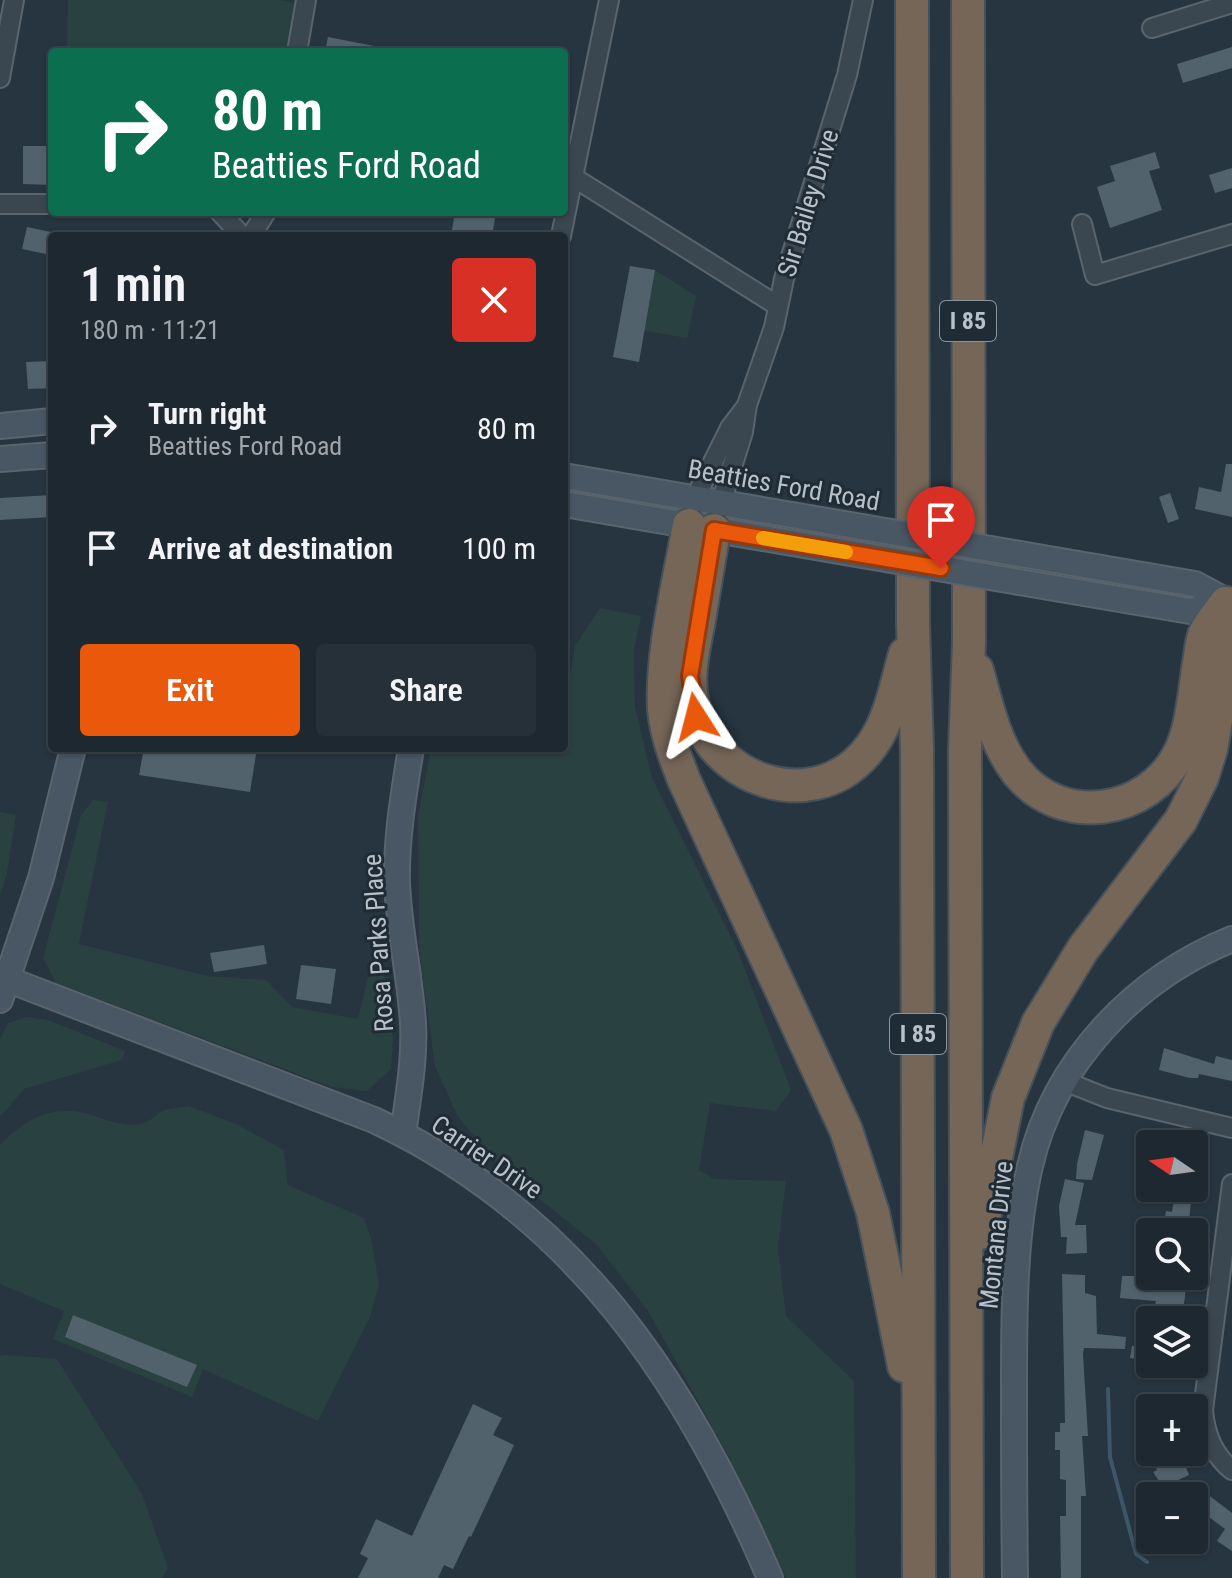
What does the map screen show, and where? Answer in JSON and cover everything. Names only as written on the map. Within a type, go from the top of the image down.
[{"type":"highway","name":"I 85","points":[[912,0],[913,624],[918,766],[919,1578]]},
{"type":"highway","name":"I 85","points":[[967,1578],[965,750],[969,642],[968,0]]},
{"type":"highway","points":[[705,514],[690,690],[696,717],[710,741],[727,761],[750,775],[778,785],[804,786],[830,780],[853,766],[872,745],[885,722],[913,624]]},
{"type":"highway","points":[[705,514],[665,675],[664,710],[669,736],[684,780],[829,1089],[851,1145],[883,1253],[919,1444]]},
{"type":"highway","points":[[969,642],[997,738],[1016,770],[1033,789],[1054,801],[1077,808],[1102,807],[1125,802],[1145,791],[1176,760],[1188,729],[1204,635],[1229,603]]},
{"type":"highway","points":[[966,1319],[1008,1098],[1027,1047],[1066,973],[1181,820],[1202,778],[1211,749],[1230,641],[1229,603]]},
{"type":"street","points":[[0,78],[14,0]]},
{"type":"street","points":[[298,48],[306,0]]},
{"type":"street","points":[[568,202],[609,0]]},
{"type":"street","name":"Sir Bailey Drive","points":[[705,514],[743,432],[747,405],[847,75],[863,0]]},
{"type":"street","points":[[1152,28],[1232,3]]},
{"type":"street","points":[[573,177],[778,306]]},
{"type":"street","points":[[0,204],[48,204]]},
{"type":"street","points":[[224,216],[238,232]]},
{"type":"street","points":[[1082,224],[1095,275],[1232,234]]},
{"type":"street","name":"Sir Bailey Drive","points":[[705,514],[730,428],[747,405]]},
{"type":"street","points":[[0,426],[48,421]]},
{"type":"street","points":[[0,459],[48,455]]},
{"type":"street","name":"Beatties Ford Road","points":[[568,477],[862,555],[1190,611],[1229,603]]},
{"type":"street","name":"Beatties Ford Road","points":[[568,504],[862,527],[1195,584],[1229,603]]},
{"type":"street","points":[[4,990],[41,878],[72,752]]},
{"type":"street","name":"Rosa Parks Place","points":[[403,1134],[411,1078],[413,1026],[399,920],[397,879],[410,752]]},
{"type":"street","name":"Montana Drive","points":[[1015,1578],[1014,1362],[1019,1238],[1026,1185],[1036,1144],[1064,1081],[1092,1041],[1136,998],[1190,959],[1232,939]]},
{"type":"street","name":"Carrier Drive","points":[[4,990],[344,1107],[403,1134],[460,1167],[518,1209],[566,1252],[615,1308],[648,1354],[699,1436],[770,1578]]},
{"type":"street","points":[[1064,1081],[1107,1098],[1232,1128]]},
{"type":"street","points":[[1232,1184],[1203,1410],[1210,1440],[1217,1454],[1232,1470]]},
{"type":"green space","points":[[68,0],[281,0],[297,4],[289,48],[67,48]]},
{"type":"green space","points":[[655,270],[696,296],[687,338],[644,331]]},
{"type":"green space","points":[[600,608],[641,616],[634,650],[635,707],[652,778],[737,949],[791,1090],[776,1111],[710,1103],[699,1170],[714,1179],[786,1181],[778,1248],[786,1316],[854,1381],[856,1578],[786,1578],[728,1455],[648,1311],[596,1244],[505,1172],[458,1117],[435,1066],[419,951],[418,816],[430,752],[568,752],[568,682],[575,646]]},
{"type":"green space","points":[[93,800],[108,802],[79,944],[207,976],[266,980],[292,1007],[358,1019],[368,977],[384,971],[393,1039],[391,1069],[367,1091],[332,1087],[56,983],[43,958],[81,815]]},
{"type":"green space","points":[[0,812],[16,815],[7,873],[0,896]]},
{"type":"green space","points":[[27,1017],[48,1020],[125,1051],[122,1060],[24,1089],[0,1117],[0,1039],[8,1023]]},
{"type":"green space","points":[[189,1106],[238,1125],[284,1150],[288,1185],[364,1218],[379,1284],[370,1317],[318,1421],[203,1369],[192,1397],[53,1339],[64,1311],[0,1284],[0,1145],[10,1135],[32,1120],[55,1112],[81,1112],[132,1125],[147,1122],[165,1110]]},
{"type":"green space","points":[[0,1356],[57,1359],[142,1494],[168,1568],[162,1578],[0,1578]]},
{"type":"building","points":[[328,37],[374,46],[374,48],[326,48]]},
{"type":"building","points":[[1232,47],[1232,68],[1183,83],[1177,64]]},
{"type":"building","points":[[23,146],[48,146],[48,185],[23,184]]},
{"type":"building","points":[[1155,152],[1160,168],[1149,171],[1162,210],[1110,228],[1097,187],[1115,181],[1110,166]]},
{"type":"building","points":[[1232,168],[1232,188],[1215,193],[1209,175]]},
{"type":"building","points":[[454,216],[495,216],[493,232],[452,232]]},
{"type":"building","points":[[27,227],[51,232],[48,232],[46,254],[22,249]]},
{"type":"building","points":[[630,266],[655,270],[639,362],[613,357]]},
{"type":"building","points":[[48,361],[48,388],[28,389],[26,362]]},
{"type":"building","points":[[1226,464],[1232,464],[1232,517],[1195,509],[1199,487],[1221,492]]},
{"type":"building","points":[[1170,493],[1179,519],[1168,523],[1159,497]]},
{"type":"building","points":[[48,495],[48,517],[0,520],[0,498]]},
{"type":"building","points":[[143,752],[256,752],[250,792],[139,775]]},
{"type":"building","points":[[264,945],[267,964],[214,972],[210,953]]},
{"type":"building","points":[[301,965],[336,969],[331,1004],[296,999]]},
{"type":"building","points":[[1164,1048],[1214,1064],[1216,1056],[1232,1060],[1232,1081],[1199,1074],[1198,1078],[1190,1078],[1159,1070]]},
{"type":"building","points":[[1085,1130],[1104,1135],[1092,1180],[1076,1179]]},
{"type":"building","points":[[1065,1179],[1084,1183],[1075,1225],[1086,1225],[1087,1253],[1066,1254],[1067,1237],[1061,1237],[1059,1206]]},
{"type":"building","points":[[1173,1202],[1191,1202],[1189,1218],[1165,1218],[1166,1211],[1172,1212]]},
{"type":"building","points":[[1062,1274],[1085,1275],[1085,1293],[1096,1296],[1097,1334],[1126,1337],[1125,1349],[1084,1348],[1088,1436],[1082,1436],[1086,1496],[1081,1496],[1081,1578],[1061,1578],[1060,1516],[1066,1516],[1066,1480],[1060,1479],[1060,1450],[1055,1450],[1055,1432],[1060,1432],[1060,1423],[1065,1423]]},
{"type":"building","points":[[1122,1276],[1136,1276],[1136,1290],[1186,1290],[1184,1306],[1155,1306],[1156,1301],[1120,1298]]},
{"type":"building","points":[[73,1315],[197,1365],[187,1387],[65,1337]]},
{"type":"building","points":[[1132,1346],[1136,1346],[1136,1359],[1130,1358]]},
{"type":"building","points":[[473,1404],[502,1418],[493,1435],[514,1445],[453,1569],[444,1565],[438,1578],[358,1578],[368,1558],[360,1554],[376,1519],[412,1536]]},
{"type":"building","points":[[1155,1466],[1186,1466],[1189,1475],[1174,1482],[1160,1482],[1153,1472],[1157,1470]]},
{"type":"building","points":[[1208,1495],[1232,1513],[1232,1551],[1217,1541],[1225,1529],[1208,1516]]},
{"type":"waterway","points":[[1108,1389],[1110,1457],[1136,1554],[1147,1562]]},
{"type":"slow traffic","points":[[763,538],[846,552]]},
{"type":"route","points":[[696,717],[690,690],[691,663],[714,530],[941,568]]}]
